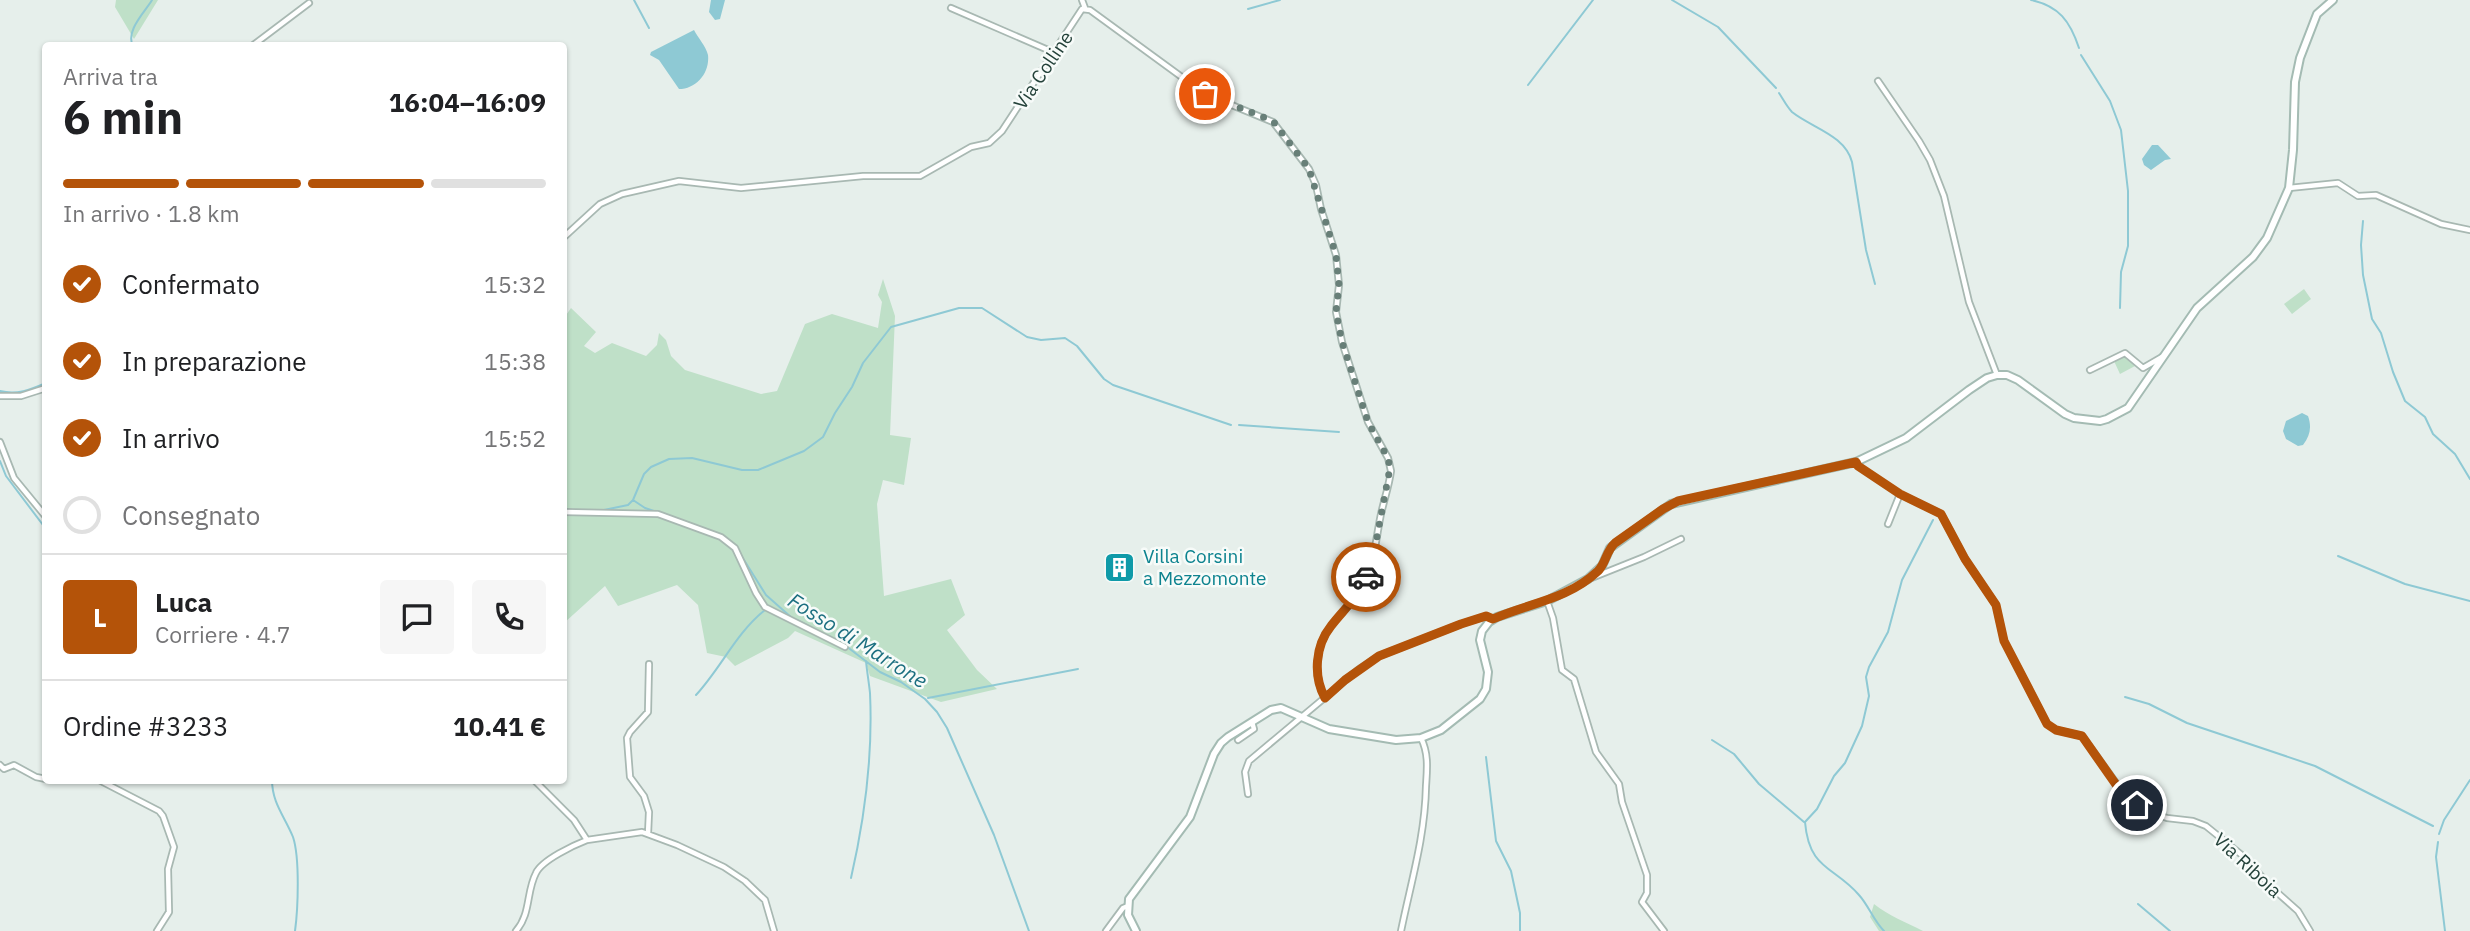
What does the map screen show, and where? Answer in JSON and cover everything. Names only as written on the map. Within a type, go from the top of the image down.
[{"type":"main road","points":[[1136,931],[1130,920],[1128,906],[1135,890],[1190,817],[1217,748],[1228,737],[1271,710],[1280,708],[1329,729],[1359,735],[1396,740],[1421,738],[1449,725],[1484,693],[1488,672],[1480,640],[1484,627],[1493,619],[1547,601],[1588,579],[1600,569],[1615,543],[1671,504],[1856,462],[1906,438],[1983,380],[1997,375],[2007,375],[2018,380],[2065,414],[2082,420],[2100,421],[2128,408],[2197,308],[2260,249],[2289,188],[2295,82],[2300,58],[2317,14],[2333,0]]},
{"type":"street","points":[[1082,0],[1085,8],[1205,94],[1273,121],[1309,169],[1316,185],[1336,255],[1339,285],[1336,312],[1342,342],[1368,422],[1388,458],[1391,471],[1373,558],[1364,583],[1346,611],[1329,627],[1320,648],[1317,668],[1320,689],[1325,698]]},
{"type":"street","points":[[257,42],[309,3]]},
{"type":"street","points":[[951,8],[1055,53]]},
{"type":"street","name":"Via Colline","points":[[567,234],[608,198],[680,181],[741,188],[863,176],[920,176],[971,146],[989,143],[1002,131],[1085,8]]},
{"type":"street","points":[[1878,81],[1930,160],[1944,196],[1969,302],[1997,375]]},
{"type":"street","points":[[2289,188],[2338,183],[2358,196],[2376,195],[2441,224],[2470,230]]},
{"type":"street","points":[[2090,370],[2125,353],[2143,368],[2165,354]]},
{"type":"street","points":[[0,397],[21,396],[42,389]]},
{"type":"street","points":[[0,442],[14,478],[42,512]]},
{"type":"street","name":"Via Riboia","points":[[1856,462],[1900,494],[1941,514],[1965,559],[1996,605],[2004,641],[2047,724],[2056,730],[2082,736],[2117,786],[2137,805],[2167,818],[2193,821],[2209,828],[2243,856],[2271,887],[2298,911],[2310,931]]},
{"type":"street","points":[[1888,524],[1900,494]]},
{"type":"street","points":[[567,512],[658,514],[721,537],[736,548],[765,607],[845,647]]},
{"type":"street","points":[[1588,579],[1681,539]]},
{"type":"street","points":[[1547,601],[1553,618],[1562,670],[1574,679],[1596,752],[1619,783],[1622,802],[1647,875],[1647,892],[1642,902],[1664,931]]},
{"type":"street","points":[[1248,794],[1245,772],[1248,763],[1345,680],[1379,656],[1461,624],[1486,616],[1493,619]]},
{"type":"street","points":[[648,834],[649,812],[644,796],[630,777],[627,738],[629,732],[648,712],[649,664]]},
{"type":"street","points":[[1238,740],[1254,729],[1252,722]]},
{"type":"street","points":[[1401,931],[1418,863],[1426,812],[1427,762],[1426,749],[1421,738]]},
{"type":"street","points":[[0,765],[4,769],[14,765],[42,779]]},
{"type":"street","points":[[107,784],[159,811],[170,832],[174,847],[168,869],[169,907],[157,931]]},
{"type":"street","points":[[538,784],[574,820],[587,840]]},
{"type":"street","points":[[516,931],[523,921],[540,867],[573,845],[587,840],[633,833],[648,834],[724,867],[745,881],[765,900],[774,931]]},
{"type":"street","points":[[1106,931],[1123,908],[1128,906]]},
{"type":"green space","points":[[116,0],[158,0],[134,39],[115,7]]},
{"type":"green space","points":[[883,279],[895,316],[890,435],[911,438],[904,485],[883,480],[877,504],[884,596],[951,579],[965,615],[947,630],[977,670],[997,689],[941,702],[870,676],[866,663],[795,631],[788,638],[735,666],[726,657],[707,653],[698,605],[677,585],[618,606],[605,586],[567,620],[567,314],[571,308],[596,332],[584,346],[595,353],[612,343],[646,356],[657,345],[659,333],[666,340],[671,356],[685,370],[761,394],[777,391],[805,324],[832,314],[878,328],[882,302],[878,295]]},
{"type":"green space","points":[[2304,289],[2311,299],[2292,314],[2284,304]]},
{"type":"green space","points":[[2125,356],[2135,366],[2120,374],[2114,361]]},
{"type":"green space","points":[[1874,904],[1923,931],[1879,931],[1870,917]]},
{"type":"water","points":[[711,0],[725,0],[720,19],[715,20],[709,12]]},
{"type":"water","points":[[694,30],[707,52],[707,68],[696,83],[679,89],[659,60],[650,55],[651,52]]},
{"type":"water","points":[[2152,145],[2158,145],[2171,159],[2151,170],[2144,165],[2142,159]]},
{"type":"water","points":[[2302,413],[2308,416],[2310,431],[2303,445],[2298,446],[2286,439],[2283,431],[2286,421]]},
{"type":"waterway","points":[[132,42],[134,28],[152,0]]},
{"type":"waterway","points":[[634,0],[649,28]]},
{"type":"waterway","points":[[1248,9],[1280,0]]},
{"type":"waterway","points":[[1528,85],[1593,0]]},
{"type":"waterway","points":[[1672,0],[1718,27],[1776,88]]},
{"type":"waterway","points":[[2031,0],[2049,6],[2062,16],[2072,30],[2079,48]]},
{"type":"waterway","points":[[2081,55],[2110,101],[2121,130],[2128,191],[2128,246],[2121,272],[2120,308]]},
{"type":"waterway","points":[[1779,93],[1792,112],[1827,133],[1848,153],[1852,162],[1866,250],[1875,284]]},
{"type":"waterway","points":[[2363,221],[2363,275],[2372,319],[2381,333],[2405,401],[2425,417],[2433,434],[2455,454],[2470,479]]},
{"type":"waterway","points":[[599,511],[628,505],[633,500],[644,474],[651,467],[669,459],[692,458],[742,470],[758,470],[804,451],[823,437],[863,363],[891,327],[959,308],[982,308],[1027,337],[1041,340],[1065,338],[1077,346],[1104,379],[1113,385],[1231,425]]},
{"type":"waterway","points":[[0,391],[23,391],[42,385]]},
{"type":"waterway","points":[[1239,425],[1339,432]]},
{"type":"waterway","points":[[0,461],[6,476],[42,524]]},
{"type":"waterway","name":"Fosso di Marrone","points":[[633,500],[645,508],[690,523]]},
{"type":"waterway","points":[[1884,931],[1859,895],[1817,859],[1807,838],[1805,822],[1817,809],[1834,776],[1845,763],[1862,726],[1869,696],[1866,677],[1869,667],[1888,632],[1902,580],[1933,520]]},
{"type":"waterway","name":"Fosso di Marrone","points":[[739,552],[766,595],[792,618]]},
{"type":"waterway","points":[[2338,556],[2405,584],[2470,601]]},
{"type":"waterway","points":[[696,695],[737,640],[765,610]]},
{"type":"waterway","name":"Fosso di Marrone","points":[[797,620],[839,642]]},
{"type":"waterway","name":"Fosso di Marrone","points":[[846,646],[880,672],[901,682],[925,699],[937,712],[947,728],[994,835],[1029,931]]},
{"type":"waterway","points":[[851,878],[864,809],[869,763],[871,717],[866,661]]},
{"type":"waterway","points":[[928,698],[1078,669]]},
{"type":"waterway","points":[[2125,697],[2149,704],[2187,723],[2315,766],[2433,826]]},
{"type":"waterway","points":[[1712,740],[1734,754],[1759,784],[1804,822]]},
{"type":"waterway","points":[[1486,757],[1496,841],[1511,871],[1520,913],[1520,931]]},
{"type":"waterway","points":[[2439,834],[2444,820],[2470,780]]},
{"type":"waterway","points":[[272,784],[277,803],[293,837],[297,857],[295,931]]},
{"type":"waterway","points":[[2438,842],[2436,857],[2445,931]]},
{"type":"waterway","points":[[2138,904],[2170,931]]},
{"type":"way so far","points":[[1205,94],[1273,121],[1309,169],[1316,185],[1336,255],[1339,285],[1336,312],[1342,342],[1368,422],[1388,458],[1390,468],[1373,558],[1366,577]]},
{"type":"place","name":"Villa Corsini a Mezzomonte","points":[[1120,567]]},
{"type":"route","points":[[1366,577],[1346,611],[1329,627],[1320,648],[1317,668],[1320,689],[1325,698],[1379,656],[1461,624],[1486,616],[1493,619],[1540,604],[1580,584],[1600,569],[1615,543],[1671,504],[1856,462],[1900,494],[1941,514],[1965,559],[1996,605],[2004,641],[2047,724],[2056,730],[2082,736],[2087,740],[2117,786],[2137,805]]}]
